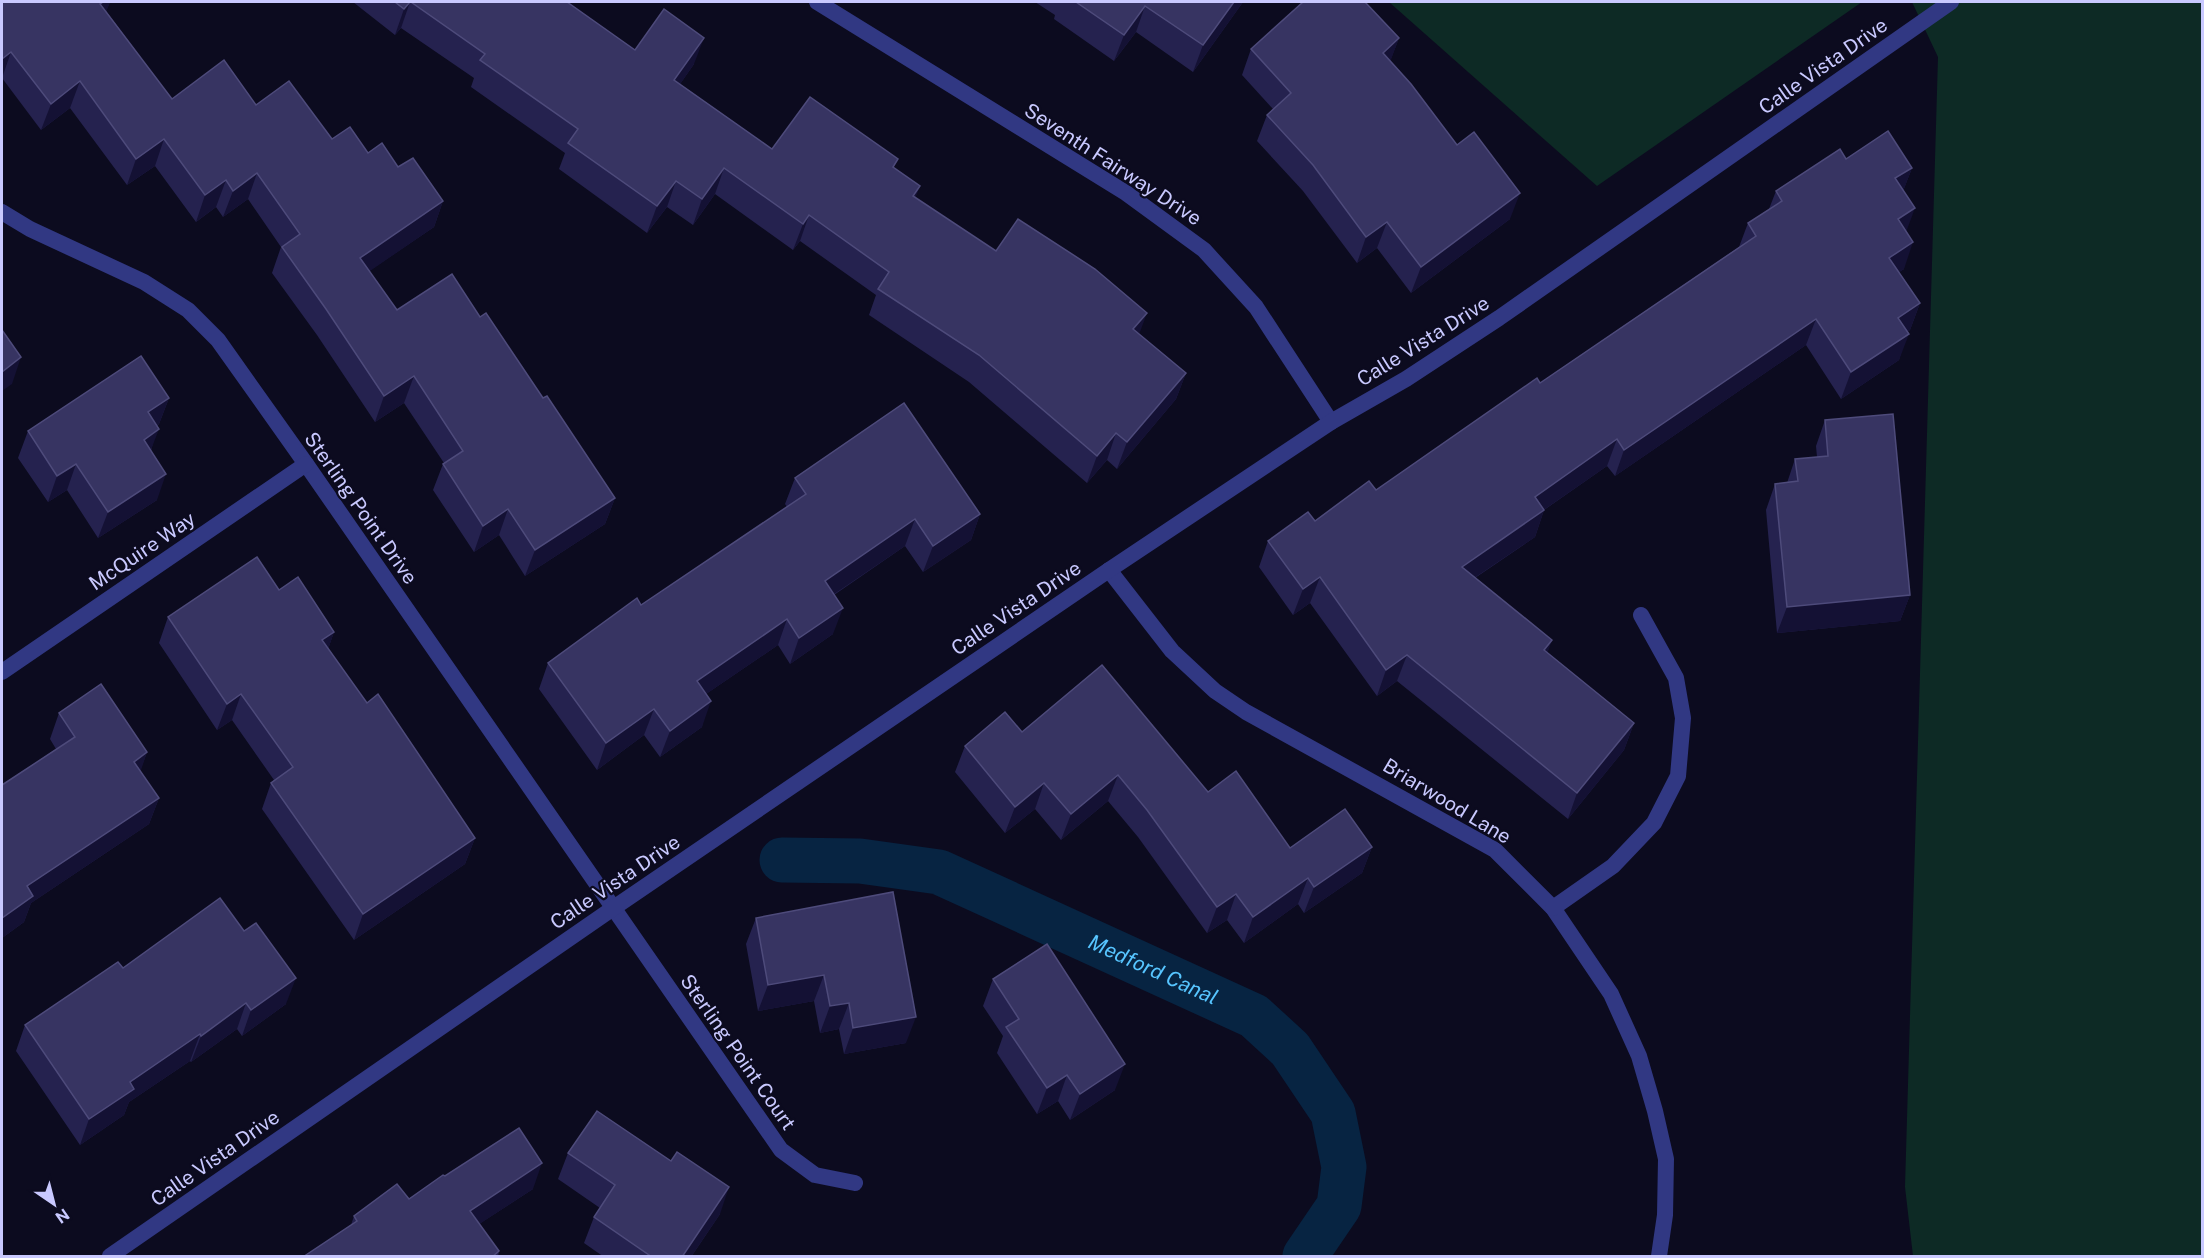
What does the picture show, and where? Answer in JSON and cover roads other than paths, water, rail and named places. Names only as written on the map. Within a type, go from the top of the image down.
[{"type":"street","name":"Seventh Fairway Drive","points":[[817,2],[1126,193],[1204,250],[1256,307],[1331,422]]},
{"type":"street","name":"Calle Vista Drive","points":[[110,1257],[612,909],[1109,570],[1331,422],[1407,379],[1499,318],[1951,2]]},
{"type":"street","name":"Sterling Point Drive","points":[[2,212],[30,229],[144,282],[188,310],[218,340],[612,909]]},
{"type":"street","name":"McQuire Way","points":[[2,672],[306,465]]},
{"type":"street","name":"Briarwood Lane","points":[[1109,570],[1172,651],[1215,691],[1246,712],[1495,850],[1553,908],[1611,994],[1639,1056],[1656,1112],[1666,1159],[1665,1215],[1659,1257]]},
{"type":"street","points":[[1553,908],[1613,866],[1654,823],[1678,776],[1683,718],[1676,678],[1641,615]]},
{"type":"street","name":"Sterling Point Court","points":[[612,909],[781,1150],[815,1174],[855,1183]]},
{"type":"waterway","name":"Medford Canal","points":[[782,860],[860,861],[939,872],[1254,1016],[1290,1049],[1333,1113],[1344,1167],[1339,1206],[1305,1256]]}]
